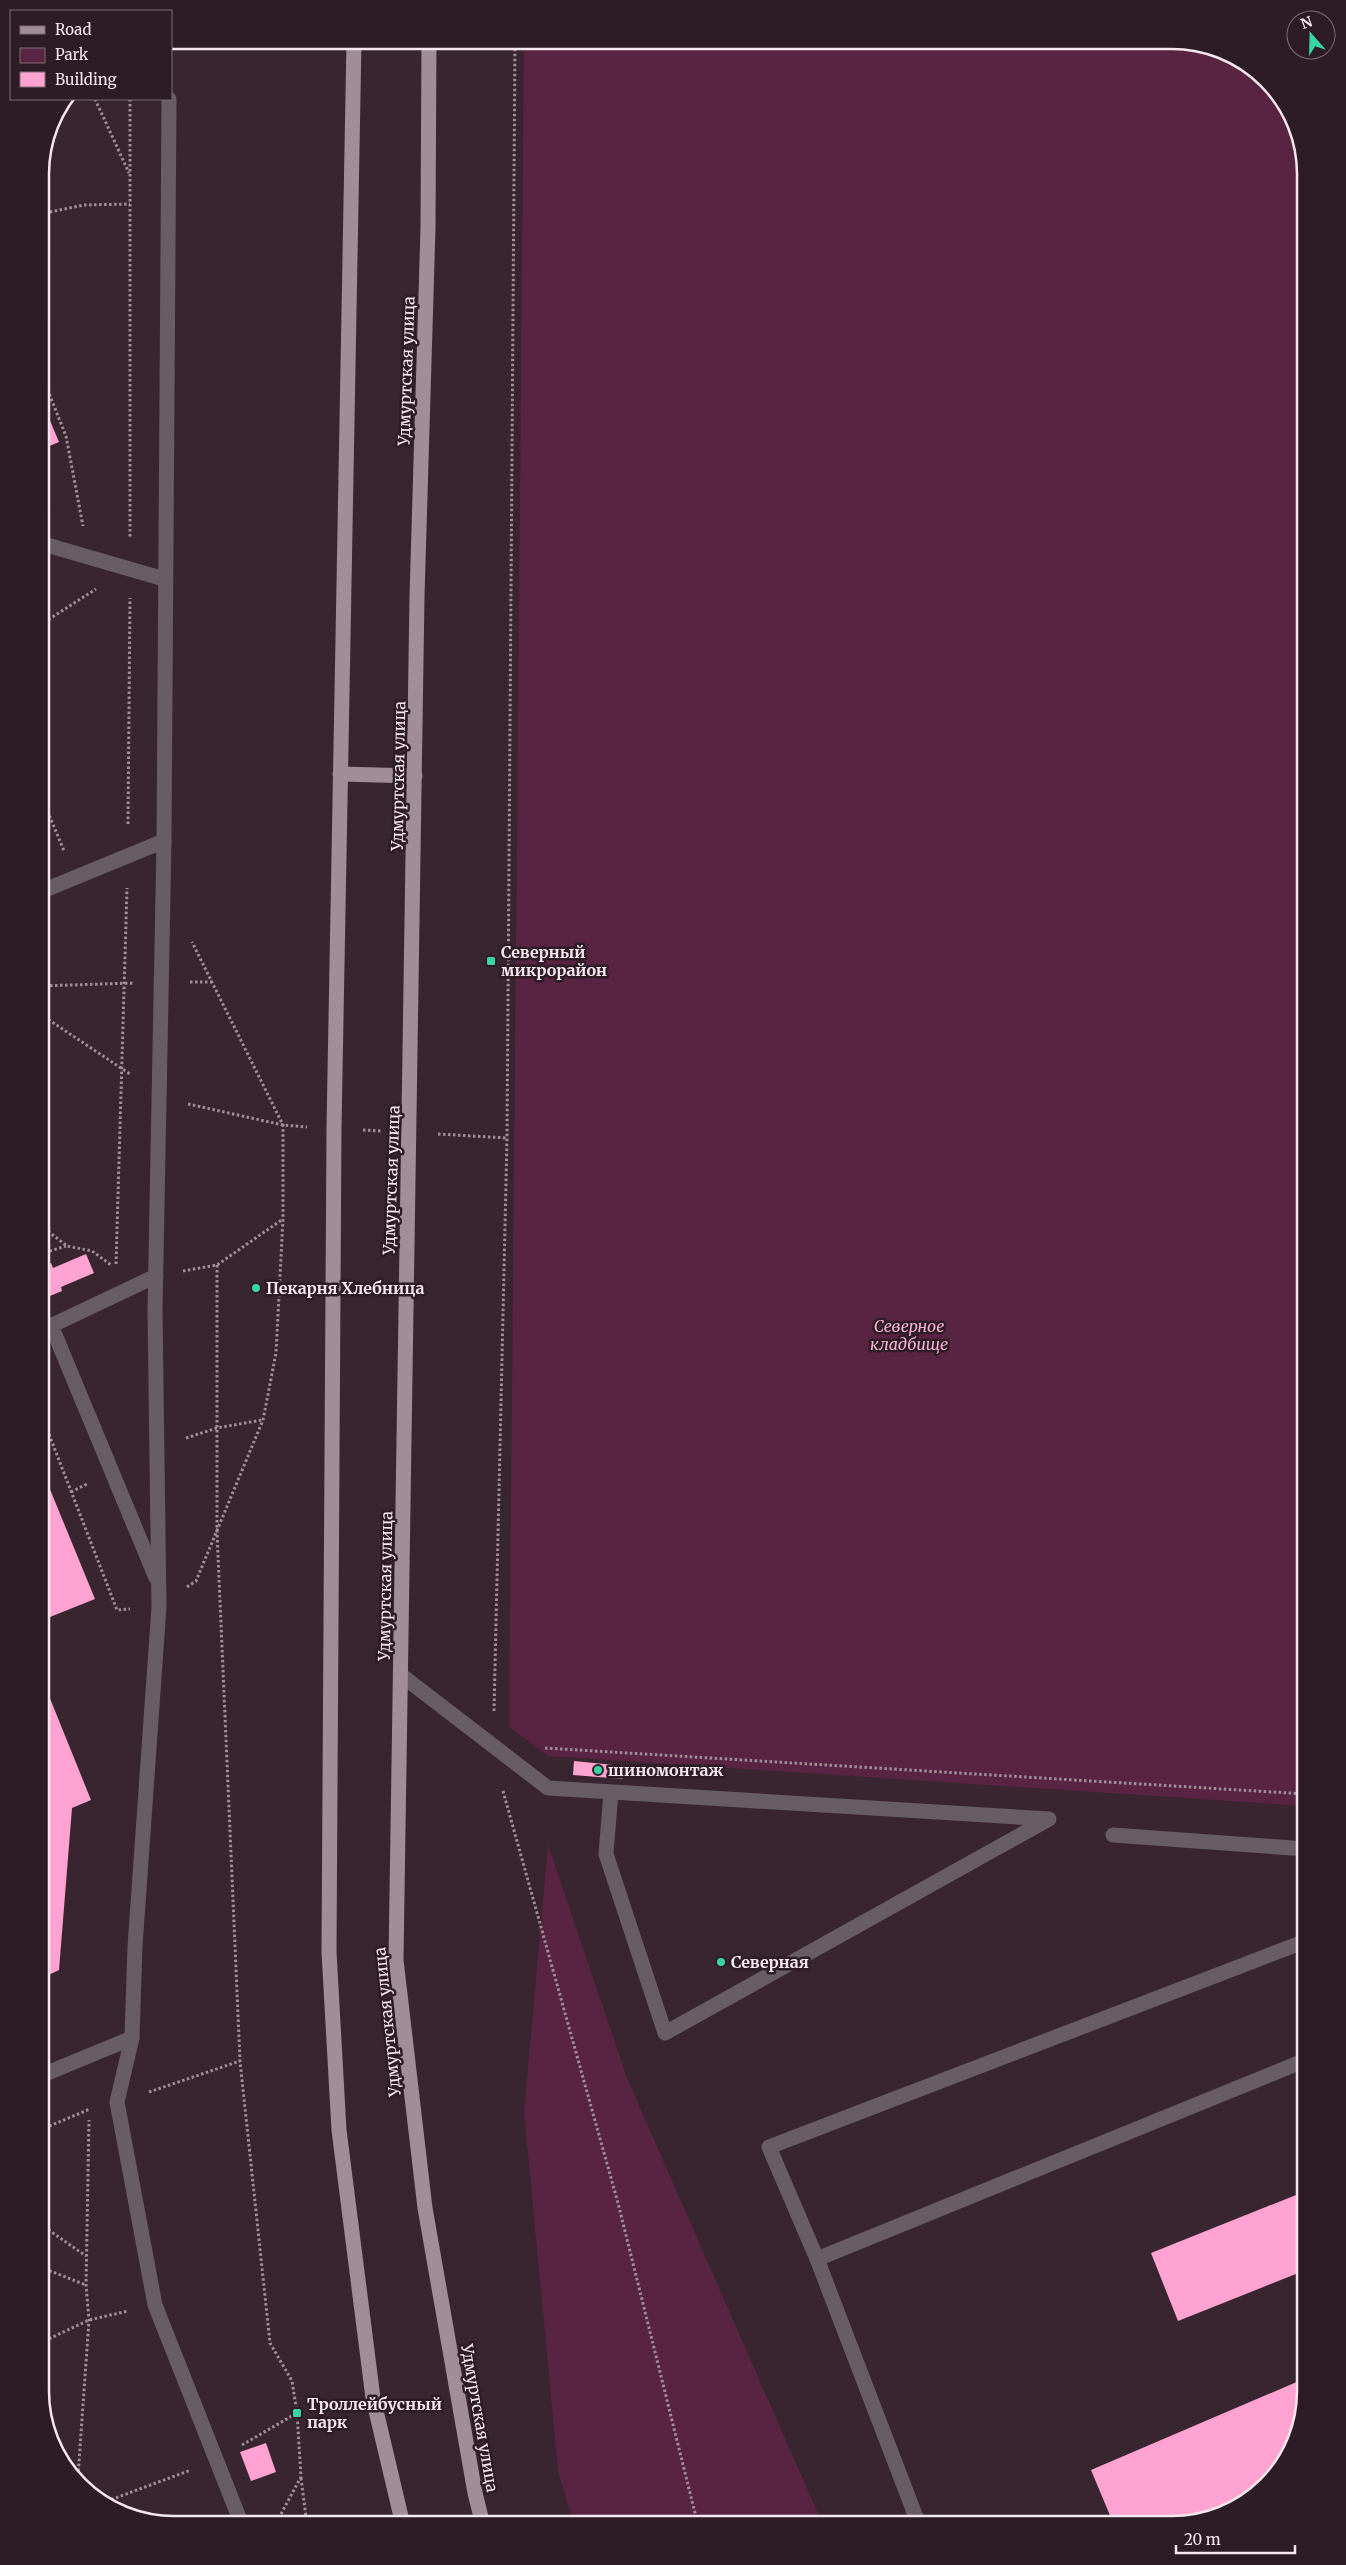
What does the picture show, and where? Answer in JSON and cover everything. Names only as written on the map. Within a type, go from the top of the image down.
[{"type":"main road","points":[[354,49],[334,1128],[329,1952],[339,2130],[372,2388],[401,2516]]},
{"type":"main road","name":"Удмуртская улица","points":[[429,49],[428,228],[417,596],[396,1960],[425,2208],[481,2516]]},
{"type":"main road","points":[[340,774],[415,776]]},
{"type":"street","points":[[169,100],[164,578],[164,842],[156,1276],[159,1607],[135,1946],[132,2038],[118,2102],[155,2305],[238,2516]]},
{"type":"street","points":[[49,545],[164,578]]},
{"type":"street","points":[[49,888],[164,842]]},
{"type":"street","points":[[49,1327],[156,1276]]},
{"type":"street","points":[[49,1335],[159,1586]]},
{"type":"street","points":[[401,1675],[548,1788],[1049,1819],[666,2033],[606,1854],[610,1792]]},
{"type":"street","points":[[1113,1835],[1297,1848]]},
{"type":"street","points":[[915,2516],[817,2259],[769,2147],[1297,1944]]},
{"type":"street","points":[[49,2072],[132,2038]]},
{"type":"street","points":[[817,2259],[1297,2064]]},
{"type":"path","points":[[515,49],[507,1138],[493,1745],[511,1822],[618,2203],[696,2516]]},
{"type":"path","points":[[95,100],[130,176]]},
{"type":"path","points":[[49,1251],[67,1246],[92,1251],[116,1269],[128,856],[130,100]]},
{"type":"path","points":[[49,212],[84,205],[130,204]]},
{"type":"path","points":[[49,394],[66,436],[76,492]]},
{"type":"path","points":[[49,619],[130,567]]},
{"type":"path","points":[[49,816],[63,849]]},
{"type":"path","points":[[49,1434],[117,1610],[159,1607],[196,1581],[265,1410],[276,1353],[282,1218],[283,1125],[190,938]]},
{"type":"path","points":[[49,986],[212,982]]},
{"type":"path","points":[[49,1020],[122,1068],[159,1097],[283,1125]]},
{"type":"path","points":[[156,1276],[216,1265],[282,1218]]},
{"type":"path","points":[[49,1231],[67,1246]]},
{"type":"path","points":[[216,1265],[217,1532],[240,2060],[270,2343],[292,2381],[297,2413],[301,2477],[306,2516]]},
{"type":"path","points":[[542,1748],[1297,1793]]},
{"type":"path","points":[[78,2471],[89,2320],[86,2285],[89,2109]]},
{"type":"path","points":[[49,2230],[87,2256]]},
{"type":"path","points":[[49,2270],[86,2285]]},
{"type":"path","points":[[49,2339],[89,2320],[155,2305]]},
{"type":"path","points":[[280,2516],[301,2477]]},
{"type":"path","points":[[112,2499],[146,2487]]},
{"type":"green space","name":"Северное кладбище","points":[[524,49],[1181,49],[1213,55],[1242,70],[1261,85],[1281,111],[1291,133],[1297,165],[1297,1805],[548,1756],[509,1727]]},
{"type":"green space","points":[[548,1845],[627,2078],[819,2516],[571,2516],[558,2471],[524,2112]]},
{"type":"building","points":[[49,418],[59,442],[49,446]]},
{"type":"building","points":[[86,1254],[94,1273],[61,1287],[62,1291],[49,1296],[49,1264],[51,1263],[53,1268]]},
{"type":"building","points":[[49,1487],[95,1599],[49,1617]]},
{"type":"building","points":[[49,1696],[91,1800],[72,1808],[59,1970],[49,1975]]},
{"type":"building","name":"шиномонтаж","points":[[574,1761],[624,1766],[623,1779],[573,1775]]},
{"type":"building","points":[[1297,2195],[1297,2274],[1178,2321],[1151,2253]]},
{"type":"building","points":[[1297,2382],[1296,2408],[1291,2432],[1276,2461],[1255,2485],[1242,2495],[1213,2510],[1181,2516],[1110,2516],[1091,2470]]},
{"type":"building","points":[[266,2443],[276,2472],[251,2481],[240,2452]]},
{"type":"place","name":"Северный микрорайон","points":[[491,961]]},
{"type":"place","name":"Пекарня Хлебница","points":[[256,1288]]},
{"type":"place","name":"шиномонтаж","points":[[598,1770]]},
{"type":"place","name":"Северная","points":[[721,1962]]},
{"type":"place","name":"Троллейбусный парк","points":[[297,2413]]}]
